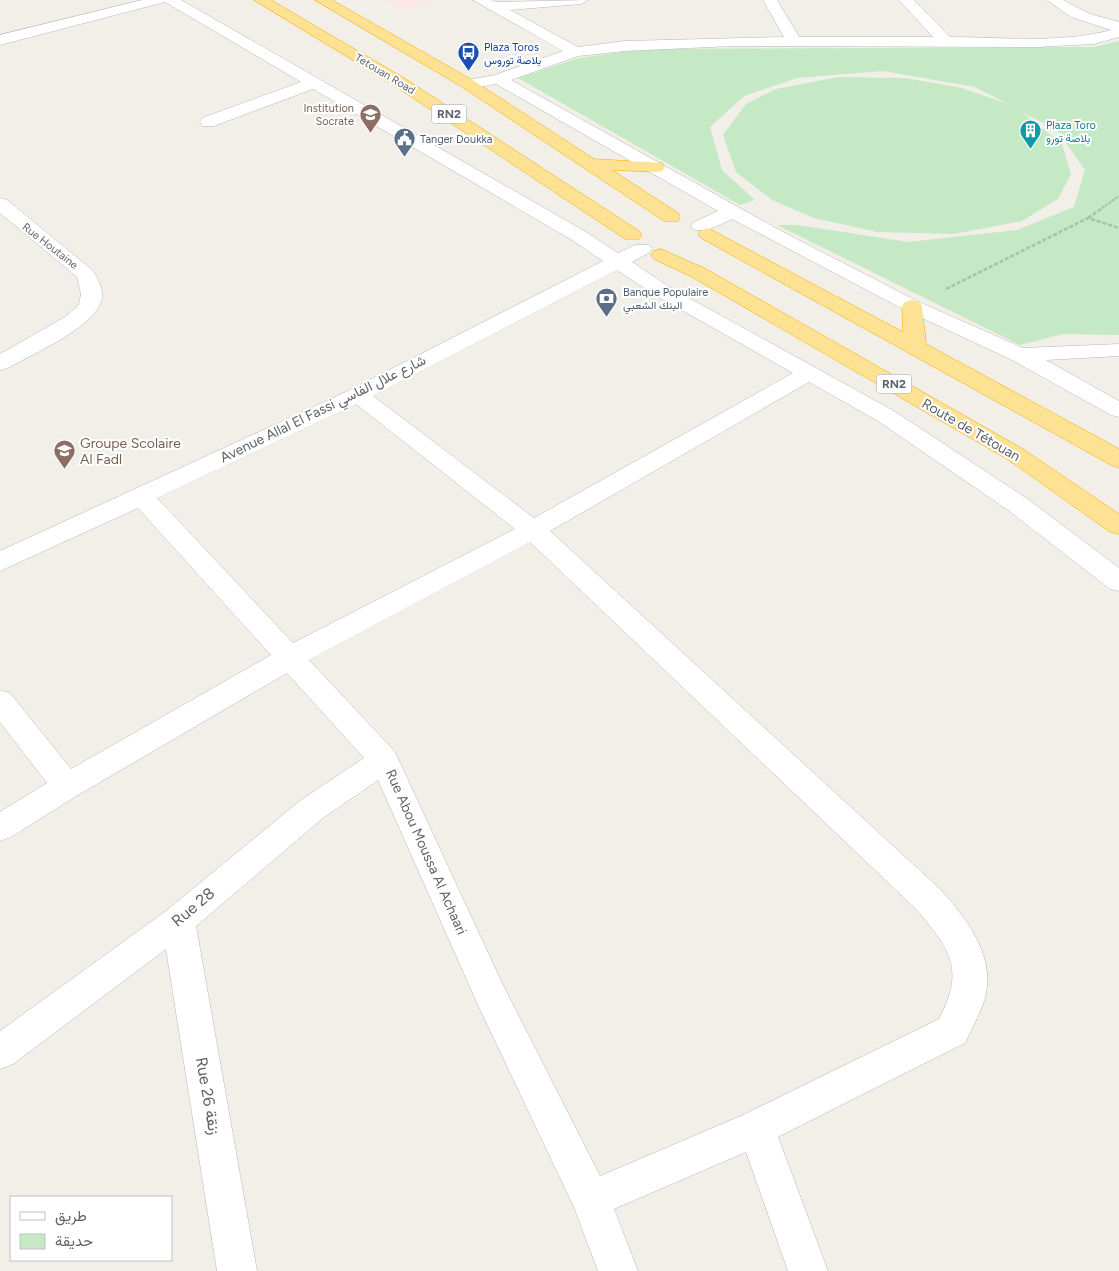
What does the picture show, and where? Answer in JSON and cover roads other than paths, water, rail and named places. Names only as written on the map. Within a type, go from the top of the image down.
[{"type":"highway","name":"Tetouan Road","points":[[261,0],[398,81],[645,246]]},
{"type":"highway","name":"RN2","points":[[322,0],[468,84],[671,217]]},
{"type":"highway","points":[[588,164],[656,167]]},
{"type":"highway","name":"RN2","points":[[645,246],[634,229],[639,224],[653,218],[682,218],[1119,460]]},
{"type":"highway","points":[[645,246],[676,256],[696,250],[708,241],[705,230]]},
{"type":"highway","name":"Route de Tétouan","points":[[645,246],[699,273],[1015,454],[1119,526]]},
{"type":"highway","points":[[912,306],[915,346]]},
{"type":"street","points":[[0,40],[159,0]]},
{"type":"street","points":[[171,0],[579,236],[662,291],[886,416],[1017,504],[1119,582]]},
{"type":"street","points":[[480,0],[576,52]]},
{"type":"street","points":[[494,7],[581,0]]},
{"type":"street","points":[[770,0],[794,41]]},
{"type":"street","points":[[906,0],[944,41]]},
{"type":"street","points":[[1054,0],[1071,12],[1087,19],[1119,27]]},
{"type":"street","points":[[468,84],[498,79],[576,52],[606,47],[677,43],[794,41],[1079,40],[1106,37],[1119,32]]},
{"type":"street","points":[[498,79],[734,211],[912,306],[1020,355],[1119,410]]},
{"type":"street","points":[[208,122],[314,83]]},
{"type":"street","name":"Rue Houtaine","points":[[0,204],[9,224],[85,274],[91,289],[91,299],[81,316],[0,363]]},
{"type":"street","points":[[705,230],[734,211]]},
{"type":"street","name":"Avenue Allal El Fassi شارع علال الفاسي","points":[[4,553],[140,496],[358,395],[645,246]]},
{"type":"street","points":[[1020,355],[1119,350]]},
{"type":"street","points":[[0,828],[67,786],[291,657],[533,530],[808,374]]},
{"type":"street","points":[[358,395],[533,530],[928,900],[943,917],[968,957],[970,992],[952,1031],[756,1128],[590,1199]]},
{"type":"street","name":"Rue Abou Moussa Al Achaari","points":[[140,496],[291,657],[384,760],[490,994],[590,1199],[618,1271]]},
{"type":"street","points":[[0,701],[67,786]]},
{"type":"street","name":"Rue 28","points":[[0,1052],[178,920],[312,809],[384,760]]},
{"type":"street","name":"Rue 26 زنقة","points":[[178,920],[237,1271]]},
{"type":"street","points":[[756,1128],[808,1271]]},
{"type":"place","name":"Plaza Toros بلاصة توروس","points":[[468,72]]},
{"type":"place","name":"Institution Socrate","points":[[370,133]]},
{"type":"place","name":"Plaza Toro بلاصة تورو","points":[[1030,150]]},
{"type":"place","name":"Tanger Doukka","points":[[404,158]]},
{"type":"place","name":"Banque Populaire البنك الشعبي","points":[[607,317]]},
{"type":"place","name":"Groupe Scolaire Al Fadl","points":[[64,470]]}]
